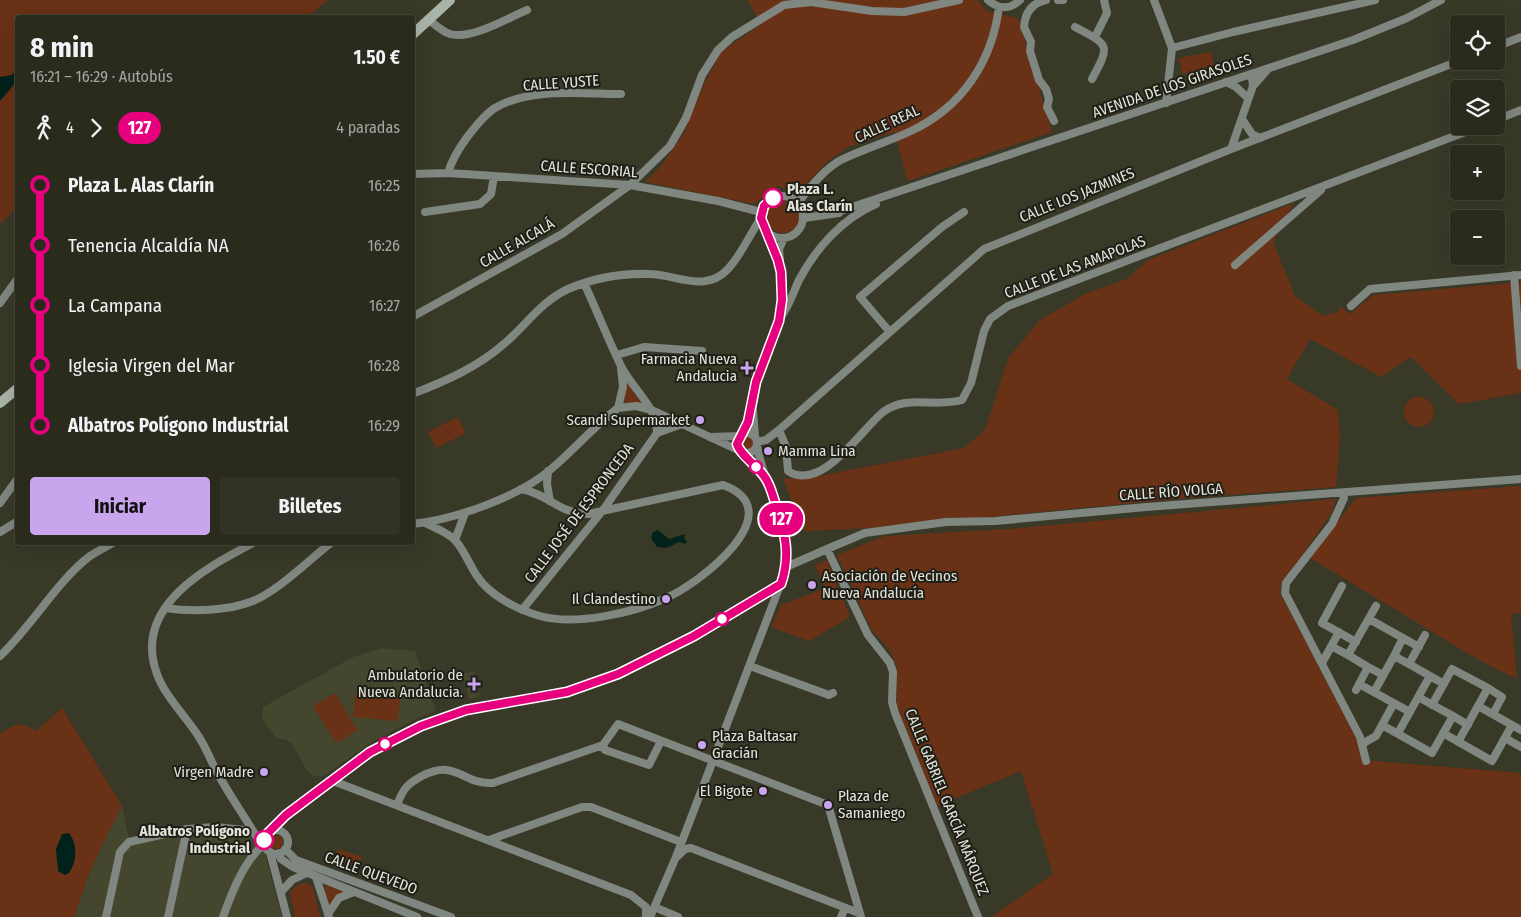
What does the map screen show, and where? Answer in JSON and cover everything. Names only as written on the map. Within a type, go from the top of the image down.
[{"type":"street","points":[[415,32],[450,0]]},
{"type":"street","name":"CALLE ALCALÁ","points":[[415,315],[562,234],[630,185],[670,146],[686,118],[702,75],[718,50],[732,37],[784,5],[811,2],[872,11],[904,12],[959,0]]},
{"type":"street","points":[[988,0],[999,7],[1008,8],[1020,0]]},
{"type":"street","points":[[1046,0],[1037,2],[1031,8],[1024,28],[1032,42],[1030,51],[1039,80],[1046,89],[1049,99],[1047,107],[1054,122]]},
{"type":"street","points":[[1058,0],[1063,0]]},
{"type":"street","points":[[1095,37],[1107,13],[1104,0]]},
{"type":"street","points":[[1154,0],[1172,48],[1166,103]]},
{"type":"street","points":[[1172,48],[1233,32],[1375,0]]},
{"type":"street","name":"AVENIDA DE LOS GIRASOLES","points":[[834,213],[908,190],[1353,40],[1408,18],[1441,0]]},
{"type":"street","name":"CALLE REAL","points":[[798,203],[809,188],[839,161],[912,131],[938,115],[959,97],[984,64],[993,41],[999,7]]},
{"type":"street","points":[[428,19],[448,34],[470,34],[527,10]]},
{"type":"street","points":[[1074,27],[1103,43],[1105,56],[1092,79]]},
{"type":"street","points":[[1505,43],[1521,37]]},
{"type":"street","name":"CALLE LOS JAZMINES","points":[[756,441],[766,440],[779,430],[984,249],[1231,149],[1450,64]]},
{"type":"street","points":[[1231,149],[1242,119],[1246,95],[1271,67]]},
{"type":"street","points":[[1246,95],[1242,85],[1246,76],[1252,78],[1253,86]]},
{"type":"street","points":[[1226,82],[1246,95]]},
{"type":"street","name":"CALLE YUSTE","points":[[448,173],[451,162],[461,145],[474,128],[495,109],[525,97],[621,94]]},
{"type":"street","points":[[1505,116],[1521,110]]},
{"type":"street","points":[[1242,119],[1252,134],[1260,138]]},
{"type":"street","name":"CALLE DE LAS AMAPOLAS","points":[[779,430],[786,447],[788,471],[796,476],[815,474],[829,466],[884,412],[898,404],[916,401],[947,404],[962,400],[971,383],[984,331],[990,319],[1008,306],[1458,135]]},
{"type":"street","name":"CALLE ESCORIAL","points":[[415,174],[448,173],[630,185],[718,201],[761,215]]},
{"type":"street","points":[[425,212],[480,204],[491,194],[494,176]]},
{"type":"street","points":[[1235,265],[1326,186]]},
{"type":"street","name":"AVENIDA DE LOS GIRASOLES","points":[[779,321],[785,313],[810,261],[835,232],[861,211],[908,190]]},
{"type":"street","points":[[415,393],[453,379],[504,344],[548,302],[567,290],[584,283],[616,274],[652,274],[690,282],[713,279],[728,269],[753,233],[768,201],[780,196],[793,198],[798,203],[804,218],[800,230],[784,238],[779,249],[778,260]]},
{"type":"street","name":"AVENIDA DE LOS GIRASOLES","points":[[804,218],[861,211]]},
{"type":"street","points":[[889,331],[860,297],[942,227],[964,212]]},
{"type":"street","points":[[650,917],[659,899],[714,760],[781,584],[786,566],[786,538],[766,479],[756,441],[753,407],[756,382],[779,321],[782,286],[778,260],[761,215]]},
{"type":"street","points":[[753,233],[768,233],[784,238]]},
{"type":"street","points":[[1351,306],[1370,289],[1517,275],[1521,366]]},
{"type":"street","points":[[0,303],[15,282]]},
{"type":"street","points":[[584,283],[621,365],[634,389],[652,410],[657,421],[657,433],[682,424]]},
{"type":"street","points":[[617,355],[644,347],[702,350]]},
{"type":"street","points":[[415,524],[465,513],[521,489],[548,472],[618,408],[623,387],[621,365]]},
{"type":"street","points":[[0,403],[15,390]]},
{"type":"street","points":[[618,408],[636,406],[652,410],[743,453],[752,453],[756,441]]},
{"type":"street","points":[[753,407],[737,444],[766,479]]},
{"type":"street","name":"CALLE JOSÉ DE ESPRONCEDA","points":[[522,610],[603,510],[657,433]]},
{"type":"street","points":[[708,436],[748,433],[756,441]]},
{"type":"street","points":[[548,472],[547,484],[550,501]]},
{"type":"street","name":"CALLE RÍO VOLGA","points":[[827,549],[865,533],[946,522],[995,521],[1146,507],[1343,494],[1521,479]]},
{"type":"street","points":[[0,503],[15,482]]},
{"type":"street","points":[[425,523],[455,540],[478,578],[486,586],[522,610],[551,618],[577,619],[623,612],[669,598],[708,572],[733,548],[746,528],[749,517],[743,499],[738,493],[722,485],[588,514],[566,512],[535,492],[521,489]]},
{"type":"street","points":[[1343,494],[1344,498],[1337,516],[1286,583],[1284,593],[1322,663],[1362,744],[1366,761]]},
{"type":"street","points":[[455,540],[465,513]]},
{"type":"street","points":[[0,532],[15,523]]},
{"type":"street","points":[[0,656],[20,637],[71,574],[90,556],[109,545]]},
{"type":"street","points":[[249,545],[207,568],[158,616],[152,631],[153,661],[158,676],[200,738],[221,780],[253,831],[278,852]]},
{"type":"street","points":[[165,608],[185,610],[232,606],[254,600],[270,592],[328,545]]},
{"type":"street","points":[[786,566],[827,549]]},
{"type":"street","name":"CALLE GABRIEL GARCÍA MÁRQUEZ","points":[[827,549],[868,634],[890,663],[893,672],[892,702],[895,713],[978,917]]},
{"type":"street","points":[[223,917],[238,881],[264,842],[267,834],[286,815],[370,752],[421,726],[466,710],[567,692],[618,674],[694,636],[781,584]]},
{"type":"street","points":[[1342,586],[1322,623],[1356,642]]},
{"type":"street","points":[[1348,656],[1376,606]]},
{"type":"street","points":[[1369,619],[1419,647]]},
{"type":"street","points":[[1322,663],[1339,632]]},
{"type":"street","points":[[1409,664],[1425,635]]},
{"type":"street","points":[[1374,692],[1404,638]]},
{"type":"street","points":[[1331,646],[1383,675]]},
{"type":"street","points":[[1394,656],[1444,684]]},
{"type":"street","points":[[750,666],[829,695],[833,693]]},
{"type":"street","points":[[1368,667],[1357,687],[1374,692],[1410,712]]},
{"type":"street","points":[[1432,705],[1452,669],[1502,697],[1493,714]]},
{"type":"street","points":[[1398,733],[1430,676]]},
{"type":"street","points":[[1458,742],[1488,688]]},
{"type":"street","points":[[1418,697],[1468,725]]},
{"type":"street","points":[[1362,744],[1376,736],[1394,703]]},
{"type":"street","points":[[1478,706],[1521,730]]},
{"type":"street","points":[[1382,725],[1432,753],[1453,716]]},
{"type":"street","points":[[397,805],[406,785],[440,768],[479,782],[494,783],[603,745],[618,724],[828,805],[860,915]]},
{"type":"street","points":[[1443,733],[1492,761],[1512,725]]},
{"type":"street","points":[[1505,738],[1521,747]]},
{"type":"street","points":[[603,745],[605,750],[649,766],[661,740]]},
{"type":"street","points":[[333,781],[631,895],[646,906],[646,917]]},
{"type":"street","points":[[489,840],[582,807],[590,807],[681,842]]},
{"type":"street","points":[[286,815],[284,834],[287,841],[278,852],[277,871],[287,917]]},
{"type":"street","points":[[106,917],[120,852],[129,842],[186,829],[215,827],[253,831]]},
{"type":"street","points":[[168,917],[186,829]]},
{"type":"street","points":[[272,831],[277,830],[284,834]]},
{"type":"street","points":[[676,857],[685,849],[691,848],[860,915]]},
{"type":"street","name":"CALLE QUEVEDO","points":[[278,852],[284,862],[307,873],[417,917]]},
{"type":"street","name":"CALLE QUEVEDO","points":[[278,852],[451,917]]},
{"type":"street","points":[[281,892],[292,880],[307,873]]},
{"type":"street","points":[[316,877],[328,916]]},
{"type":"street","points":[[328,916],[339,898],[354,892]]},
{"type":"street","points":[[659,899],[658,913],[678,917]]},
{"type":"street","points":[[842,917],[845,908]]},
{"type":"shaded area","points":[[0,0],[328,0],[309,15],[15,15],[15,209],[0,224]]},
{"type":"shaded area","points":[[747,0],[977,0],[987,11],[1018,18],[1052,132],[908,181],[894,132],[848,147],[827,162],[797,193],[778,186],[754,204],[645,182],[661,166],[683,135],[703,86],[722,51],[762,24]]},
{"type":"shaded area","points":[[1211,52],[1214,68],[1182,74],[1179,58]]},
{"type":"shaded area","points":[[783,201],[789,202],[794,206],[798,211],[798,223],[794,228],[789,232],[783,233],[777,232],[772,228],[768,223],[767,217],[768,211],[772,206],[777,202]]},
{"type":"shaded area","points":[[1294,203],[1273,242],[1295,296],[1323,316],[1337,312],[1341,307],[1350,314],[1373,295],[1521,282],[1521,393],[1459,404],[1411,357],[1381,377],[1310,339],[1287,379],[1338,410],[1340,436],[1336,487],[1176,499],[870,528],[804,531],[783,479],[819,476],[964,448],[985,430],[1009,357],[1040,320],[1085,294],[1127,279],[1148,260]]},
{"type":"shaded area","points":[[626,380],[634,394],[645,406],[624,404]]},
{"type":"shaded area","points":[[1419,397],[1430,401],[1434,412],[1430,423],[1419,427],[1408,423],[1404,412],[1408,401]]},
{"type":"shaded area","points":[[458,417],[466,433],[436,448],[428,432]]},
{"type":"shaded area","points":[[747,436],[752,438],[754,443],[752,448],[747,450],[742,448],[740,443],[742,438]]},
{"type":"shaded area","points":[[1521,486],[1521,613],[1511,614],[1517,679],[1479,660],[1310,558],[1356,498]]},
{"type":"shaded area","points":[[1336,499],[1332,512],[1281,585],[1280,593],[1358,742],[1362,760],[1521,773],[1521,917],[991,917],[1053,874],[1021,771],[937,806],[897,706],[897,667],[891,652],[871,629],[837,555],[885,536],[1009,529]]},
{"type":"shaded area","points":[[827,560],[850,617],[809,641],[771,627],[781,605],[825,588],[815,565]]},
{"type":"shaded area","points":[[382,648],[415,651],[436,711],[415,719],[372,742],[324,776],[314,776],[306,769],[292,744],[287,740],[276,738],[262,720],[263,707],[353,657]]},
{"type":"shaded area","name":"Ambulatorio de Nueva Andalucia.","points":[[474,671],[480,697],[469,699],[466,686],[470,685],[470,683],[465,684],[463,674]]},
{"type":"shaded area","points":[[335,693],[358,730],[336,743],[313,706]]},
{"type":"shaded area","points":[[355,694],[400,699],[398,721],[353,717]]},
{"type":"shaded area","points":[[62,708],[122,806],[89,874],[75,917],[0,917],[0,734],[17,725],[36,731]]},
{"type":"shaded area","points":[[122,806],[130,843],[215,828],[251,834],[263,847],[282,917],[75,917],[80,898],[101,845]]},
{"type":"shaded area","points":[[276,835],[281,837],[283,842],[281,847],[276,849],[271,847],[269,842],[271,837]]},
{"type":"shaded area","points":[[339,849],[362,857],[358,867],[335,859]]},
{"type":"shaded area","points":[[308,883],[313,888],[320,917],[295,917],[290,893],[295,887]]},
{"type":"shaded area","points":[[324,884],[345,892],[335,897],[329,905]]},
{"type":"water","points":[[15,71],[15,83],[0,101],[0,77],[12,75]]},
{"type":"water","points":[[658,530],[669,539],[685,534],[684,539],[687,541],[685,544],[679,542],[666,548],[657,547],[651,538],[653,532]]},
{"type":"water","points":[[69,833],[74,843],[75,858],[72,868],[65,875],[58,871],[56,849],[62,834]]},
{"type":"bus line","name":"127","points":[[264,840],[267,834],[299,804],[333,781],[370,752],[421,726],[466,710],[567,692],[618,674],[694,636],[781,584],[787,556],[784,530],[766,479],[745,454],[739,450],[737,444],[738,438],[742,435],[748,422],[753,407],[759,370],[779,321],[782,300],[781,272],[761,218],[764,206],[773,198]]},
{"type":"place","name":"Plaza L. Alas Clarín","points":[[773,198]]},
{"type":"place","name":"Farmacia Nueva Andalucia","points":[[747,368]]},
{"type":"place","name":"Scandi Supermarket","points":[[700,420]]},
{"type":"place","name":"Mamma Lina","points":[[768,451]]},
{"type":"place","name":"Asociación de Vecinos Nueva Andalucía","points":[[812,585]]},
{"type":"place","name":"Il Clandestino","points":[[666,599]]},
{"type":"place","name":"Ambulatorio de Nueva Andalucia.","points":[[474,684]]},
{"type":"place","name":"Plaza Baltasar Gracián","points":[[702,745]]},
{"type":"place","name":"Virgen Madre","points":[[264,772]]},
{"type":"place","name":"El Bigote","points":[[763,791]]},
{"type":"place","name":"Plaza de Samaniego","points":[[828,805]]},
{"type":"place","name":"Albatros Polígono Industrial","points":[[264,840]]}]
